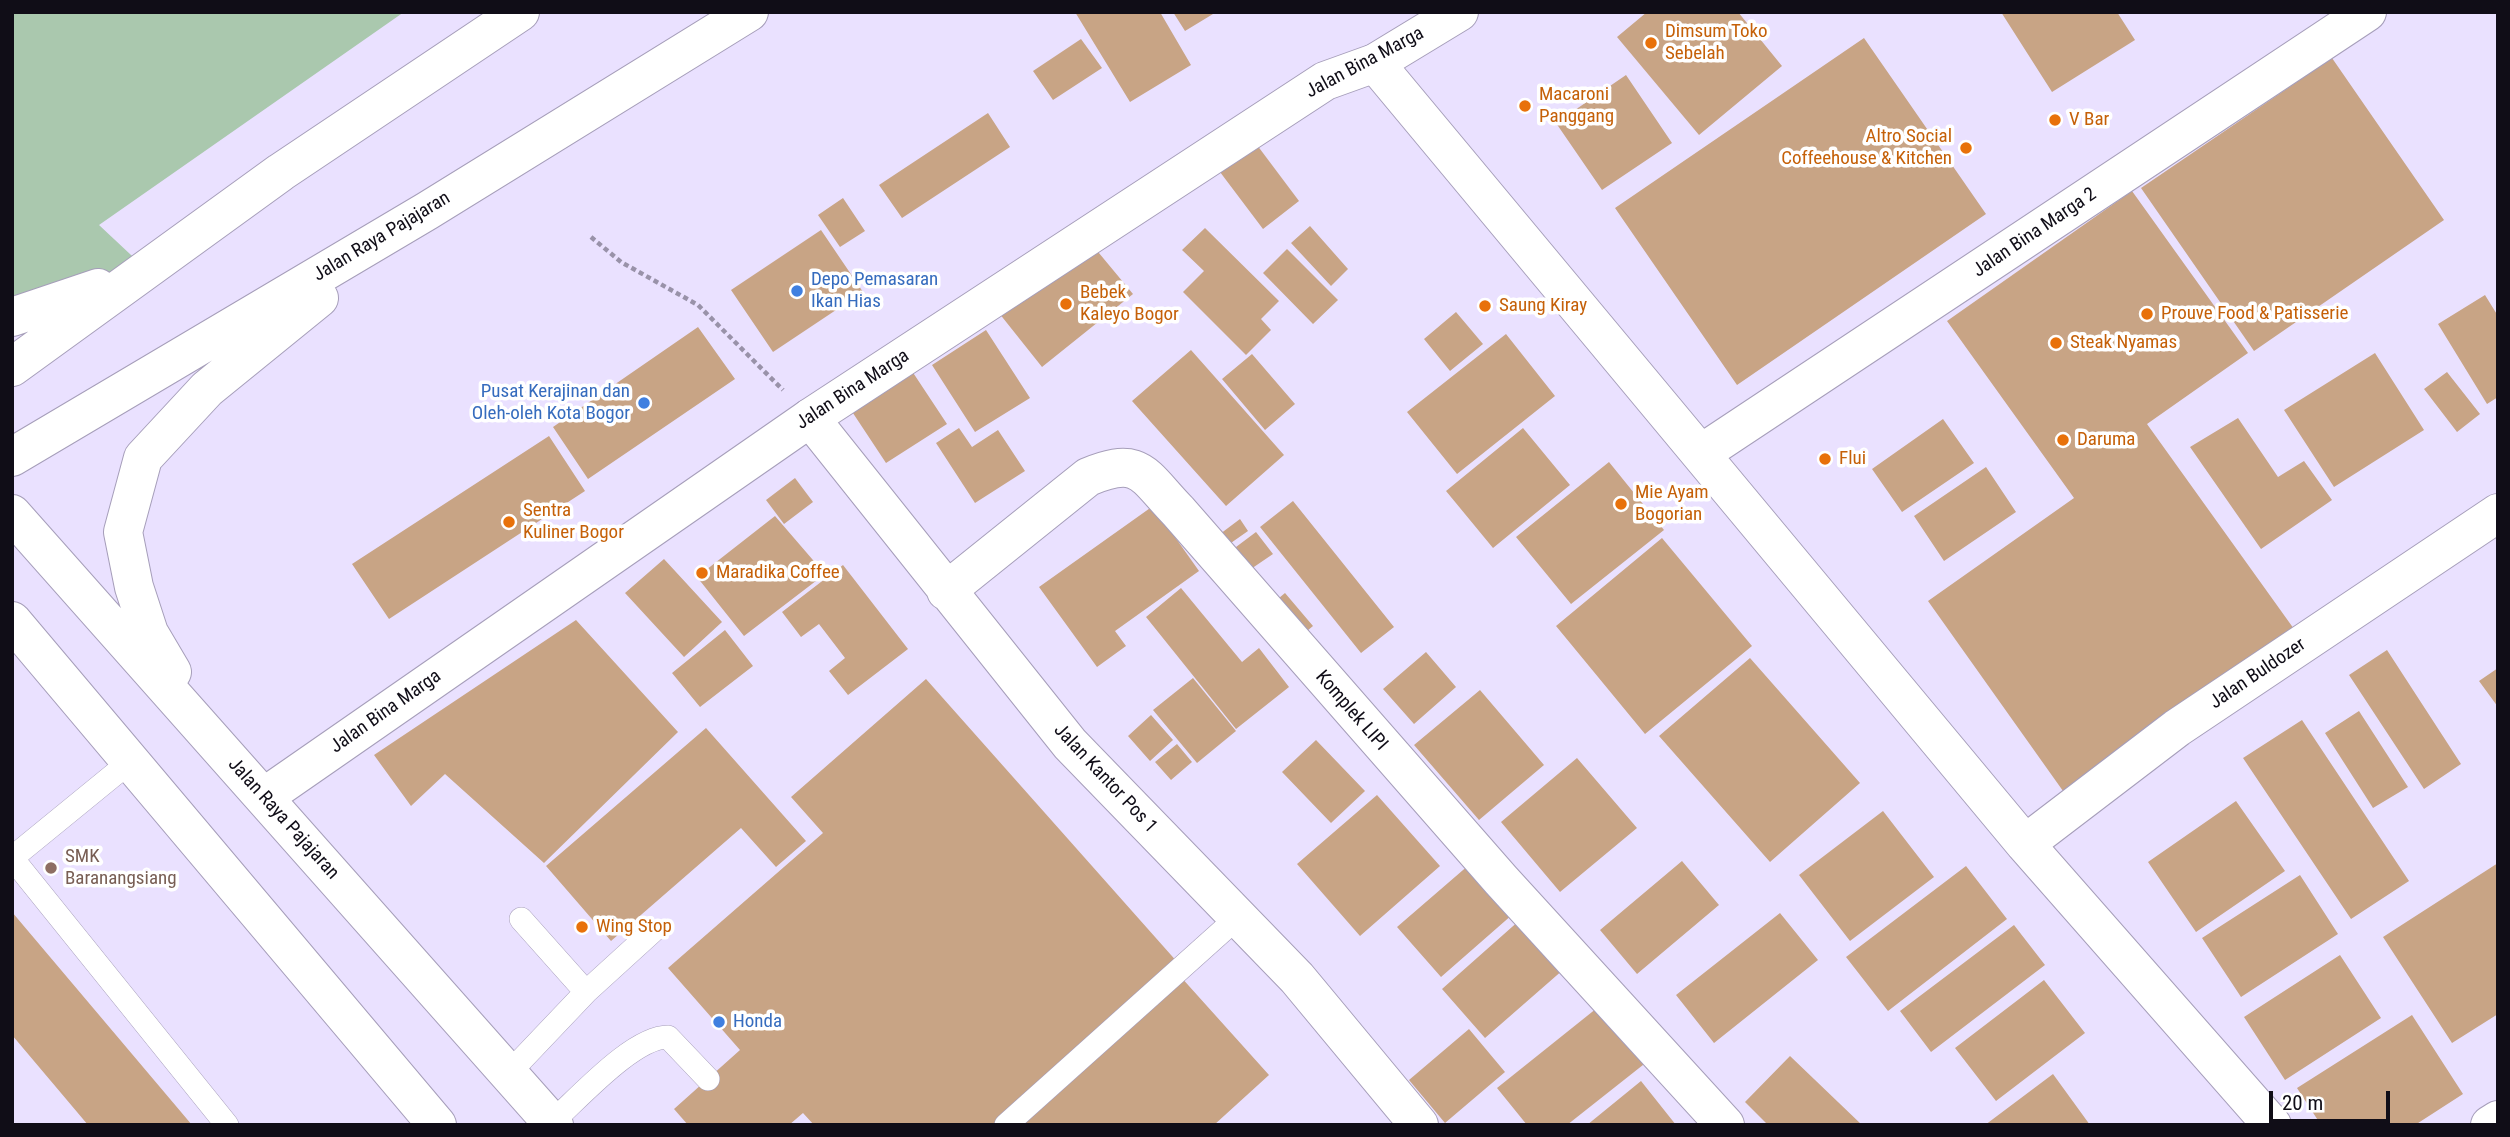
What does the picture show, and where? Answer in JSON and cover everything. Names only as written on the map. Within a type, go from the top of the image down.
[{"type":"main road","points":[[12,367],[281,172],[520,12]]},
{"type":"main road","name":"Jalan Raya Pajajaran","points":[[12,457],[427,211],[750,12]]},
{"type":"main road","name":"Jalan Bina Marga","points":[[264,797],[810,418],[1325,81],[1375,63],[1459,12]]},
{"type":"main road","name":"Jalan Bina Marga 2","points":[[1702,453],[2367,12]]},
{"type":"main road","points":[[1375,63],[2025,844],[2272,1125]]},
{"type":"main road","points":[[214,742],[149,633],[134,587],[123,532],[143,458],[207,390],[427,211]]},
{"type":"main road","points":[[12,317],[146,270]]},
{"type":"main road","name":"Jalan Kantor Pos 1","points":[[810,418],[1070,744],[1297,978],[1419,1125]]},
{"type":"main road","name":"Komplek LIPI","points":[[946,591],[1088,477],[1114,466],[1136,469],[1178,511],[1501,880],[1725,1125]]},
{"type":"main road","name":"Jalan Buldozer","points":[[2025,844],[2178,728],[2498,513]]},
{"type":"main road","name":"Jalan Raya Pajajaran","points":[[12,514],[553,1123]]},
{"type":"main road","points":[[12,621],[132,760],[437,1125]]},
{"type":"main road","points":[[2490,1125],[2498,1120]]},
{"type":"lane","points":[[132,760],[12,858],[227,1125]]},
{"type":"lane","points":[[1006,1125],[1238,917]]},
{"type":"lane","points":[[521,919],[586,992]]},
{"type":"lane","points":[[509,1073],[586,992],[653,932]]},
{"type":"lane","points":[[553,1123],[637,1048],[656,1037],[668,1037],[708,1079]]},
{"type":"path","points":[[591,237],[621,262],[698,305],[810,418]]},
{"type":"green space","points":[[12,12],[404,12],[99,225],[146,269],[12,317]]},
{"type":"building","points":[[1075,12],[1160,12],[1191,65],[1130,102]]},
{"type":"building","points":[[1173,12],[1212,12],[1213,14],[1185,31]]},
{"type":"building","points":[[1647,12],[1738,12],[1782,66],[1699,135],[1617,37]]},
{"type":"building","points":[[2001,12],[2117,12],[2135,40],[2052,92]]},
{"type":"building","points":[[1864,38],[1986,214],[1737,385],[1615,208]]},
{"type":"building","points":[[1081,39],[1102,68],[1053,100],[1033,71]]},
{"type":"building","points":[[2332,58],[2444,220],[2254,351],[2141,188]]},
{"type":"building","points":[[1626,75],[1672,143],[1602,190],[1556,123]]},
{"type":"building","points":[[988,113],[1010,147],[902,218],[879,185]]},
{"type":"building","points":[[1257,145],[1299,201],[1263,229],[1220,172]]},
{"type":"building","points":[[2132,191],[2248,353],[2147,424],[2294,629],[2063,791],[1928,601],[2074,498],[1947,321]]},
{"type":"building","points":[[843,198],[865,231],[840,247],[818,215]]},
{"type":"building","points":[[1310,226],[1348,269],[1331,286],[1291,243]]},
{"type":"building","points":[[1205,228],[1279,301],[1261,319],[1271,330],[1246,355],[1183,292],[1204,271],[1182,250]]},
{"type":"building","name":"Depo Pemasaran Ikan Hias","points":[[821,230],[863,292],[773,352],[731,290]]},
{"type":"building","name":"Bebek Kaleyo Bogor","points":[[1089,241],[1133,294],[1042,367],[999,313]]},
{"type":"building","points":[[1287,249],[1338,300],[1313,324],[1263,273]]},
{"type":"building","points":[[2485,295],[2498,316],[2498,397],[2487,404],[2438,324]]},
{"type":"building","points":[[1456,312],[1483,344],[1450,371],[1424,339]]},
{"type":"building","name":"Pusat Kerajinan dan Oleh-oleh Kota Bogor","points":[[698,327],[735,379],[588,479],[553,427]]},
{"type":"building","points":[[986,330],[1030,398],[975,432],[932,365]]},
{"type":"building","points":[[1506,334],[1555,396],[1457,474],[1407,412]]},
{"type":"building","points":[[1191,350],[1284,455],[1226,506],[1132,401]]},
{"type":"building","points":[[2375,353],[2424,430],[2334,487],[2284,410]]},
{"type":"building","points":[[1252,354],[1295,404],[1265,430],[1222,379]]},
{"type":"building","points":[[904,359],[947,424],[886,463],[843,398]]},
{"type":"building","points":[[2447,372],[2480,414],[2457,432],[2424,389]]},
{"type":"building","points":[[2238,418],[2278,477],[2304,461],[2332,500],[2261,549],[2190,447]]},
{"type":"building","points":[[1943,419],[1974,463],[1902,512],[1872,469]]},
{"type":"building","points":[[959,428],[972,447],[998,430],[1025,471],[975,503],[936,443]]},
{"type":"building","points":[[1523,428],[1570,485],[1493,548],[1446,491]]},
{"type":"building","points":[[549,436],[585,491],[389,619],[352,564]]},
{"type":"building","points":[[1609,462],[1664,530],[1571,604],[1516,537]]},
{"type":"building","points":[[1986,467],[2016,512],[1944,561],[1914,516]]},
{"type":"building","points":[[795,478],[813,502],[784,524],[766,500]]},
{"type":"building","points":[[1293,501],[1394,627],[1361,653],[1260,527]]},
{"type":"building","points":[[1153,506],[1199,571],[1115,631],[1126,646],[1097,667],[1039,587]]},
{"type":"building","points":[[775,516],[825,574],[744,636],[697,577]]},
{"type":"building","points":[[1240,519],[1248,531],[1228,545],[1220,534]]},
{"type":"building","points":[[1256,532],[1273,554],[1248,571],[1232,550]]},
{"type":"building","points":[[1662,538],[1752,646],[1645,734],[1556,626]]},
{"type":"building","points":[[664,559],[722,622],[684,657],[625,593]]},
{"type":"building","points":[[843,565],[908,649],[848,695],[829,671],[845,658],[819,624],[801,637],[782,612]]},
{"type":"building","points":[[1181,588],[1242,662],[1259,648],[1289,687],[1236,729],[1146,617]]},
{"type":"building","points":[[1285,593],[1313,626],[1301,636],[1273,603]]},
{"type":"building","points":[[576,620],[678,732],[544,863],[445,774],[411,806],[374,755]]},
{"type":"building","points":[[725,630],[753,666],[700,707],[672,673]]},
{"type":"building","points":[[2387,650],[2461,764],[2424,789],[2349,675]]},
{"type":"building","points":[[1426,652],[1456,687],[1414,724],[1383,689]]},
{"type":"building","points":[[1750,658],[1860,783],[1770,862],[1659,736]]},
{"type":"building","points":[[2498,668],[2498,707],[2479,681]]},
{"type":"building","points":[[1193,678],[1236,731],[1197,763],[1153,710]]},
{"type":"building","points":[[926,679],[1179,964],[995,1125],[814,1125],[803,1113],[789,1125],[688,1125],[674,1109],[740,1050],[668,968],[823,833],[791,797]]},
{"type":"building","points":[[1480,690],[1544,765],[1479,820],[1414,745]]},
{"type":"building","points":[[2359,711],[2408,787],[2373,808],[2325,733]]},
{"type":"building","points":[[1151,715],[1173,740],[1150,761],[1128,736]]},
{"type":"building","points":[[2302,720],[2409,881],[2351,919],[2243,758]]},
{"type":"building","points":[[706,728],[806,841],[776,867],[741,828],[611,941],[546,866]]},
{"type":"building","points":[[1316,740],[1365,791],[1331,823],[1282,772]]},
{"type":"building","points":[[1177,744],[1192,762],[1171,780],[1155,762]]},
{"type":"building","points":[[1577,758],[1637,828],[1560,892],[1501,822]]},
{"type":"building","points":[[1377,795],[1440,866],[1360,936],[1297,864]]},
{"type":"building","points":[[2236,801],[2285,871],[2196,932],[2148,862]]},
{"type":"building","points":[[1883,811],[1934,877],[1850,941],[1799,875]]},
{"type":"building","points":[[1682,861],[1719,905],[1637,974],[1600,930]]},
{"type":"building","points":[[2498,863],[2498,1014],[2452,1043],[2383,937]]},
{"type":"building","points":[[1470,864],[1513,914],[1441,977],[1397,927]]},
{"type":"building","points":[[1966,866],[2007,919],[1888,1011],[1846,957]]},
{"type":"building","points":[[2300,875],[2338,934],[2241,997],[2202,938]]},
{"type":"building","points":[[12,912],[192,1125],[88,1125],[12,1035]]},
{"type":"building","points":[[1780,913],[1818,960],[1714,1043],[1676,995]]},
{"type":"building","points":[[1521,919],[1564,969],[1485,1038],[1442,989]]},
{"type":"building","points":[[2014,925],[2045,965],[1931,1052],[1900,1011]]},
{"type":"building","points":[[2340,955],[2381,1018],[2285,1080],[2244,1017]]},
{"type":"building","points":[[1180,976],[1269,1075],[1214,1125],[1015,1125]]},
{"type":"building","points":[[2044,980],[2085,1033],[1996,1101],[1955,1048]]},
{"type":"building","points":[[1602,1004],[1648,1061],[1567,1125],[1527,1125],[1497,1088]]},
{"type":"building","points":[[2412,1015],[2463,1094],[2415,1125],[2321,1125],[2297,1088]]},
{"type":"building","points":[[1469,1029],[1505,1072],[1445,1123],[1409,1080]]},
{"type":"building","points":[[1790,1056],[1862,1125],[1768,1125],[1745,1102]]},
{"type":"building","points":[[2053,1074],[2090,1125],[1985,1125]]},
{"type":"building","points":[[1641,1081],[1676,1125],[1587,1125]]},
{"type":"place","name":"Dimsum Toko Sebelah","points":[[1651,43]]},
{"type":"place","name":"Macaroni Panggang","points":[[1525,106]]},
{"type":"place","name":"V Bar","points":[[2055,120]]},
{"type":"place","name":"Altro Social Coffeehouse & Kitchen","points":[[1966,148]]},
{"type":"place","name":"Depo Pemasaran Ikan Hias","points":[[797,291]]},
{"type":"place","name":"Bebek Kaleyo Bogor","points":[[1066,304]]},
{"type":"place","name":"Saung Kiray","points":[[1485,306]]},
{"type":"place","name":"Prouve Food & Patisserie","points":[[2147,314]]},
{"type":"place","name":"Steak Nyamas","points":[[2056,343]]},
{"type":"place","name":"Pusat Kerajinan dan Oleh-oleh Kota Bogor","points":[[644,403]]},
{"type":"place","name":"Daruma","points":[[2063,440]]},
{"type":"place","name":"Flui","points":[[1825,459]]},
{"type":"place","name":"Mie Ayam Bogorian","points":[[1621,504]]},
{"type":"place","name":"Sentra Kuliner Bogor","points":[[509,522]]},
{"type":"place","name":"Maradika Coffee","points":[[702,573]]},
{"type":"place","name":"SMK Baranangsiang","points":[[51,868]]},
{"type":"place","name":"Wing Stop","points":[[582,927]]},
{"type":"place","name":"Honda","points":[[719,1022]]}]
